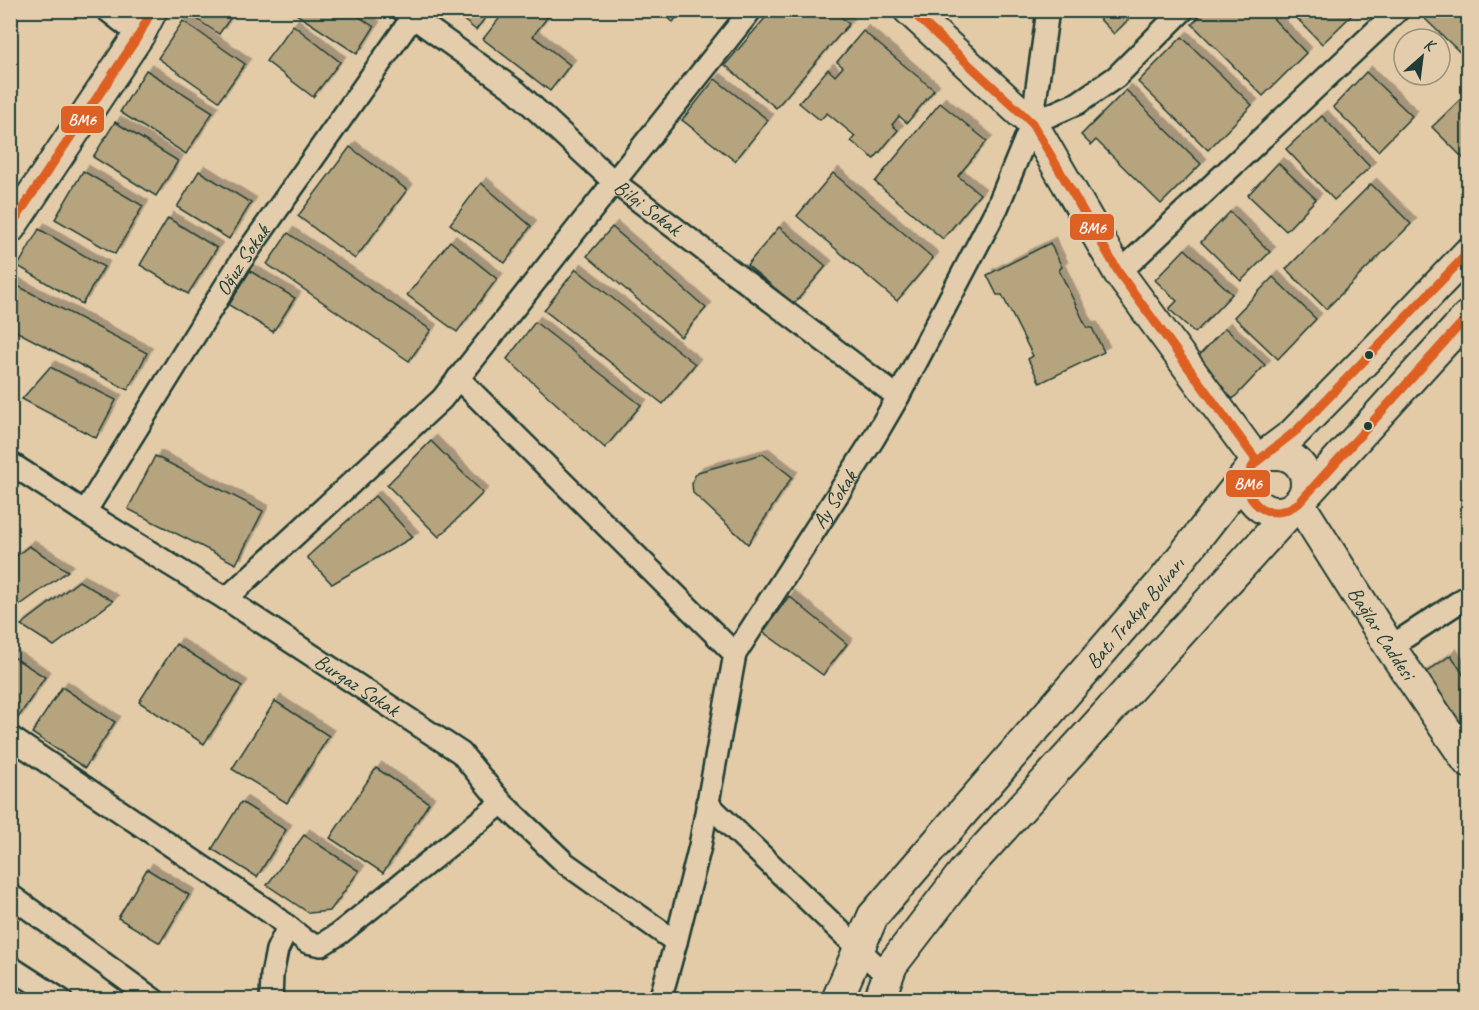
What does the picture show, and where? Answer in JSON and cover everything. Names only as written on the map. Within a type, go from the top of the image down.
[{"type":"main road","points":[[909,10],[1032,123],[1119,273],[1257,461]]},
{"type":"main road","points":[[10,228],[145,23]]},
{"type":"main road","name":"Batı Trakya Bulvarı","points":[[837,999],[873,916],[1163,581],[1257,461],[1293,434],[1468,253]]},
{"type":"main road","points":[[883,988],[892,965],[965,870],[1468,316]]},
{"type":"main road","points":[[1275,453],[1294,458],[1301,465],[1306,474],[1305,494],[1292,509],[1273,512],[1256,504],[1248,487],[1248,478],[1257,461],[1265,455],[1275,453]]},
{"type":"main road","name":"Bağlar Caddesi","points":[[1299,503],[1390,648],[1468,762]]},
{"type":"street","points":[[107,10],[145,23]]},
{"type":"street","points":[[226,599],[442,399],[751,10]]},
{"type":"street","name":"Ay Sokak","points":[[660,999],[700,846],[735,654],[874,438],[898,397],[997,208],[1032,123],[1048,10]]},
{"type":"street","points":[[1032,123],[1078,103],[1116,77],[1183,10]]},
{"type":"street","points":[[1119,273],[1398,10]]},
{"type":"street","name":"Bilgi Sokak","points":[[408,14],[516,92],[614,182],[898,397]]},
{"type":"street","name":"Oğuz Sokak","points":[[85,512],[241,261],[408,14]]},
{"type":"street","points":[[458,378],[735,654]]},
{"type":"street","name":"Burgaz Sokak","points":[[10,463],[226,599],[461,753],[502,803],[565,863],[676,942]]},
{"type":"street","points":[[1390,648],[1468,596]]},
{"type":"street","points":[[10,737],[271,913],[307,942],[321,945],[340,933],[502,803]]},
{"type":"street","points":[[707,803],[859,948],[883,988]]},
{"type":"street","points":[[10,895],[154,999]]},
{"type":"street","points":[[271,999],[275,958],[288,927]]},
{"type":"street","points":[[10,967],[61,999]]},
{"type":"building","points":[[183,10],[236,10],[219,34]]},
{"type":"building","points":[[294,10],[349,10],[374,27],[357,54],[293,12]]},
{"type":"building","points":[[451,10],[491,10],[476,30]]},
{"type":"building","points":[[506,10],[553,10],[533,36],[570,65],[550,91],[483,39]]},
{"type":"building","points":[[659,10],[683,10],[673,22]]},
{"type":"building","points":[[772,10],[833,10],[849,24],[776,108],[725,65]]},
{"type":"building","points":[[1091,10],[1138,10],[1114,34]]},
{"type":"building","points":[[1206,10],[1265,10],[1306,53],[1263,96],[1192,24]]},
{"type":"building","points":[[1289,10],[1357,10],[1322,44]]},
{"type":"building","points":[[1428,10],[1468,10],[1468,60],[1452,45],[1452,27],[1434,27],[1422,16]]},
{"type":"building","points":[[183,21],[245,64],[219,101],[158,58]]},
{"type":"building","points":[[293,25],[340,62],[313,97],[266,61]]},
{"type":"building","points":[[863,31],[934,90],[907,123],[899,116],[892,125],[898,130],[874,159],[851,141],[855,136],[827,113],[820,120],[799,103],[828,69],[835,76],[843,67],[837,62]]},
{"type":"building","points":[[1182,37],[1252,105],[1208,150],[1138,82]]},
{"type":"building","points":[[146,70],[213,112],[186,154],[120,112]]},
{"type":"building","points":[[1366,72],[1412,116],[1378,151],[1333,107]]},
{"type":"building","points":[[715,79],[768,120],[735,161],[682,120]]},
{"type":"building","points":[[1126,90],[1201,164],[1161,204],[1096,140],[1091,145],[1081,135]]},
{"type":"building","points":[[1465,95],[1468,98],[1468,163],[1432,127]]},
{"type":"building","points":[[940,103],[987,141],[958,176],[980,194],[943,239],[875,182]]},
{"type":"building","points":[[1322,116],[1370,167],[1334,200],[1286,149]]},
{"type":"building","points":[[115,122],[178,161],[156,196],[93,157]]},
{"type":"building","points":[[350,147],[407,190],[355,259],[298,216]]},
{"type":"building","points":[[1278,163],[1316,199],[1286,231],[1248,195]]},
{"type":"building","points":[[83,171],[143,206],[115,254],[55,219]]},
{"type":"building","points":[[199,171],[251,203],[229,239],[177,207]]},
{"type":"building","points":[[833,173],[933,258],[897,301],[797,216]]},
{"type":"building","points":[[481,183],[531,226],[505,263],[450,224]]},
{"type":"building","points":[[1371,184],[1411,224],[1326,309],[1286,269]]},
{"type":"building","points":[[1230,212],[1270,252],[1241,281],[1201,242]]},
{"type":"building","points":[[168,218],[217,248],[188,294],[140,265]]},
{"type":"building","points":[[612,227],[706,308],[681,337],[587,256]]},
{"type":"building","points":[[779,227],[826,266],[794,304],[747,265]]},
{"type":"building","points":[[39,229],[104,267],[82,304],[18,266]]},
{"type":"building","points":[[288,233],[431,330],[409,361],[267,264]]},
{"type":"building","points":[[450,241],[497,279],[457,332],[407,295]]},
{"type":"building","points":[[1050,243],[1062,267],[1059,270],[1087,328],[1092,328],[1104,352],[1040,383],[1028,359],[1033,356],[1002,295],[997,295],[987,275]]},
{"type":"building","points":[[1185,249],[1232,294],[1195,333],[1169,309],[1177,301],[1155,280]]},
{"type":"building","points":[[576,269],[695,364],[663,404],[544,310]]},
{"type":"building","points":[[250,271],[295,298],[273,332],[229,305]]},
{"type":"building","points":[[1273,277],[1316,319],[1278,359],[1234,317]]},
{"type":"building","points":[[10,282],[147,353],[128,390],[10,328]]},
{"type":"building","points":[[535,322],[641,405],[605,448],[507,359]]},
{"type":"building","points":[[1225,328],[1265,365],[1233,399],[1193,362]]},
{"type":"building","points":[[50,367],[116,400],[96,438],[22,399]]},
{"type":"building","points":[[431,441],[483,493],[439,537],[387,485]]},
{"type":"building","points":[[763,454],[792,477],[748,544],[693,493],[692,484],[698,472]]},
{"type":"building","points":[[155,456],[263,511],[236,564],[128,509]]},
{"type":"building","points":[[375,496],[413,537],[332,584],[307,557]]},
{"type":"building","points":[[29,546],[68,571],[10,612],[10,561]]},
{"type":"building","points":[[79,581],[113,601],[54,646],[21,625]]},
{"type":"building","points":[[789,596],[847,644],[823,675],[763,632]]},
{"type":"building","points":[[176,644],[242,686],[204,744],[139,702]]},
{"type":"building","points":[[10,655],[45,677],[16,721],[10,718]]},
{"type":"building","points":[[1451,655],[1468,682],[1468,746],[1421,676]]},
{"type":"building","points":[[62,687],[115,722],[85,768],[32,733]]},
{"type":"building","points":[[275,701],[329,736],[287,803],[232,769]]},
{"type":"building","points":[[376,768],[429,803],[383,873],[330,838]]},
{"type":"building","points":[[241,802],[286,830],[257,877],[212,849]]},
{"type":"building","points":[[304,835],[359,871],[330,911],[309,913],[267,885]]},
{"type":"building","points":[[147,869],[189,895],[160,943],[118,918]]},
{"type":"transit line","name":"BM6","points":[[10,227],[139,35],[152,10]]},
{"type":"transit line","name":"BM6","points":[[910,10],[1032,123],[1119,273],[1257,461]]},
{"type":"transit line","name":"BM6","points":[[1468,253],[1297,430],[1255,463],[1248,479],[1250,495],[1254,502],[1267,511],[1277,512],[1299,503],[1468,316]]}]
